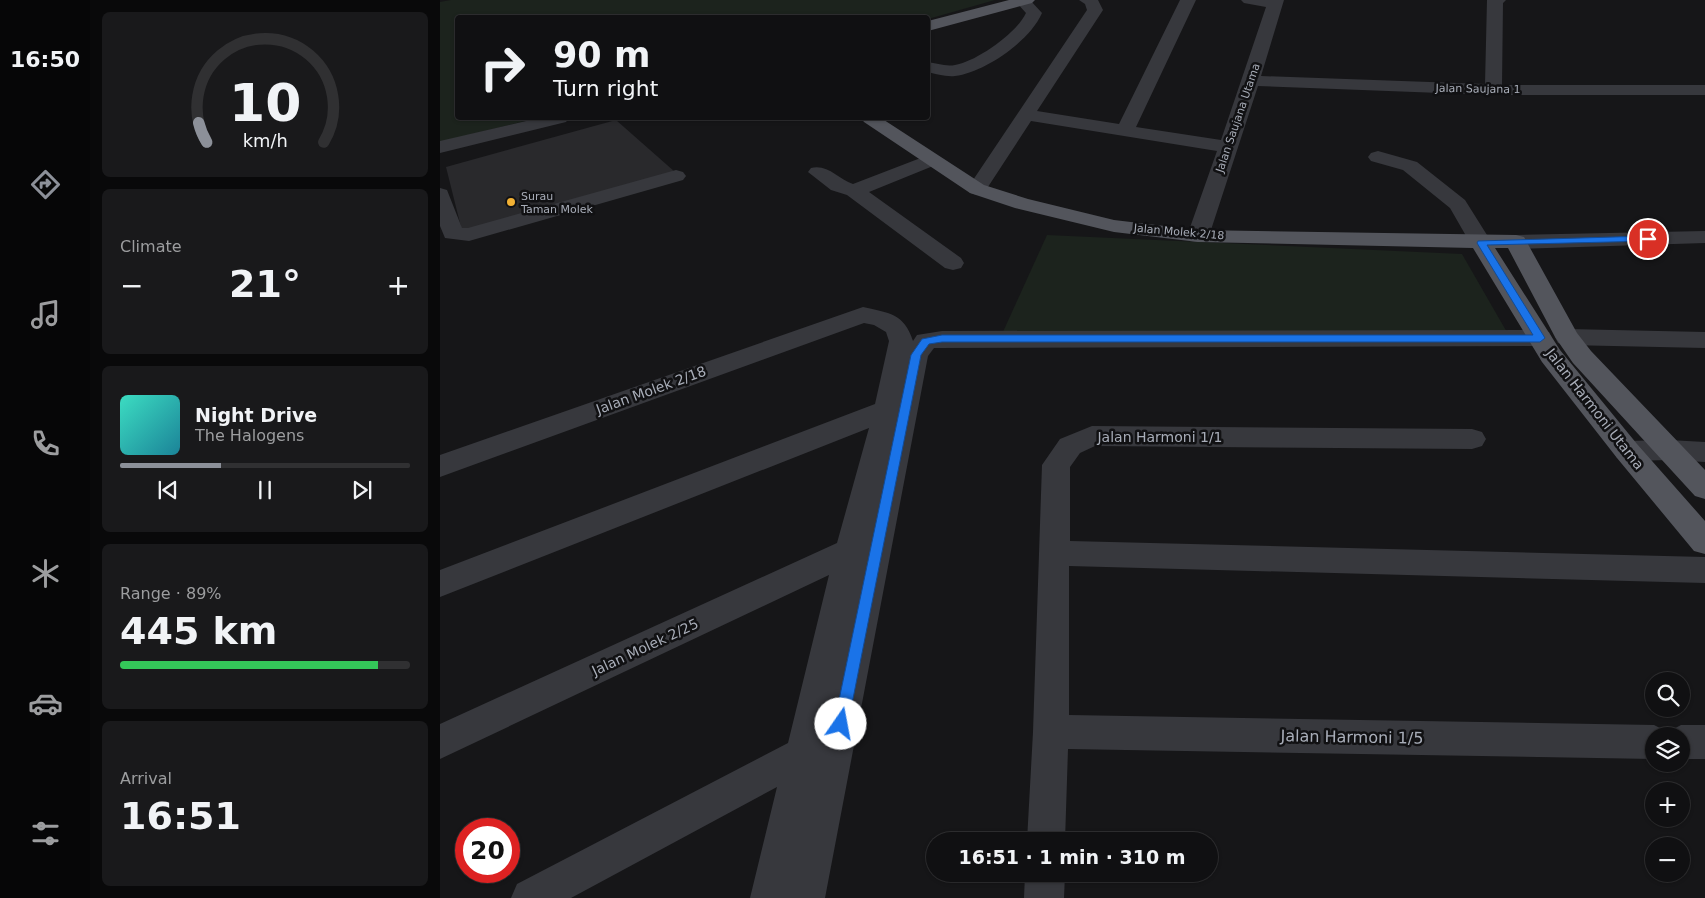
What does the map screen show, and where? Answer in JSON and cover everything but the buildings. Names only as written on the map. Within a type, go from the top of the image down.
[{"type":"main road","points":[[930,25],[1025,1]]},
{"type":"main road","name":"Jalan Molek 2/18","points":[[873,120],[977,189],[1022,204],[1114,226],[1198,236],[1481,243],[1516,242]]},
{"type":"main road","name":"Jalan Harmoni Utama","points":[[1516,242],[1567,337],[1582,357],[1705,488]]},
{"type":"main road","name":"Jalan Harmoni Utama","points":[[1481,243],[1551,356],[1627,451],[1705,542]]},
{"type":"street","points":[[977,189],[1095,10],[1090,0]]},
{"type":"street","points":[[1124,130],[1188,0]]},
{"type":"street","points":[[1249,0],[1276,2]]},
{"type":"street","points":[[1493,90],[1496,0]]},
{"type":"street","points":[[930,67],[943,70],[963,69],[976,63],[1019,35],[1032,22],[1034,13],[1025,1]]},
{"type":"street","name":"Jalan Saujana Utama","points":[[1198,236],[1276,2]]},
{"type":"street","name":"Jalan Saujana 1","points":[[1251,81],[1493,90],[1705,90]]},
{"type":"street","points":[[1026,114],[1229,147]]},
{"type":"street","points":[[440,147],[552,120]]},
{"type":"street","points":[[1378,157],[1410,166],[1458,204],[1481,243]]},
{"type":"street","points":[[854,191],[931,160]]},
{"type":"street","points":[[818,172],[838,186],[854,191],[953,263]]},
{"type":"street","points":[[440,194],[452,233],[469,235],[676,176]]},
{"type":"street","points":[[1516,242],[1705,237]]},
{"type":"street","name":"Jalan Molek 2/18","points":[[440,466],[863,315],[881,319],[896,328],[900,341],[887,410]]},
{"type":"street","points":[[1567,337],[1705,340]]},
{"type":"street","points":[[805,898],[916,355],[926,341],[942,338],[1540,338]]},
{"type":"street","points":[[770,898],[850,551],[887,410]]},
{"type":"street","points":[[440,584],[887,410]]},
{"type":"street","name":"Jalan Harmoni 1/1","points":[[1046,832],[1051,732],[1056,465],[1070,446],[1092,436],[1472,440]]},
{"type":"street","points":[[1627,451],[1669,450],[1705,452]]},
{"type":"street","name":"Jalan Molek 2/25","points":[[440,742],[850,551]]},
{"type":"street","points":[[1053,553],[1705,570]]},
{"type":"street","name":"Jalan Harmoni 1/5","points":[[1051,732],[1645,742]]},
{"type":"street","points":[[1690,742],[1705,742]]},
{"type":"street","points":[[531,898],[803,754]]},
{"type":"street","points":[[1044,898],[1045,882]]},
{"type":"shaded area","points":[[451,0],[995,0],[930,18],[930,15],[455,15],[455,120],[529,120],[440,142],[440,2]]},
{"type":"shaded area","points":[[1047,235],[1462,254],[1508,334],[1002,334]]},
{"type":"place","name":"Surau Taman Molek","points":[[511,202]]},
{"type":"route","points":[[841,724],[916,355],[926,341],[942,338],[1540,338],[1481,243],[1648,239]]}]
